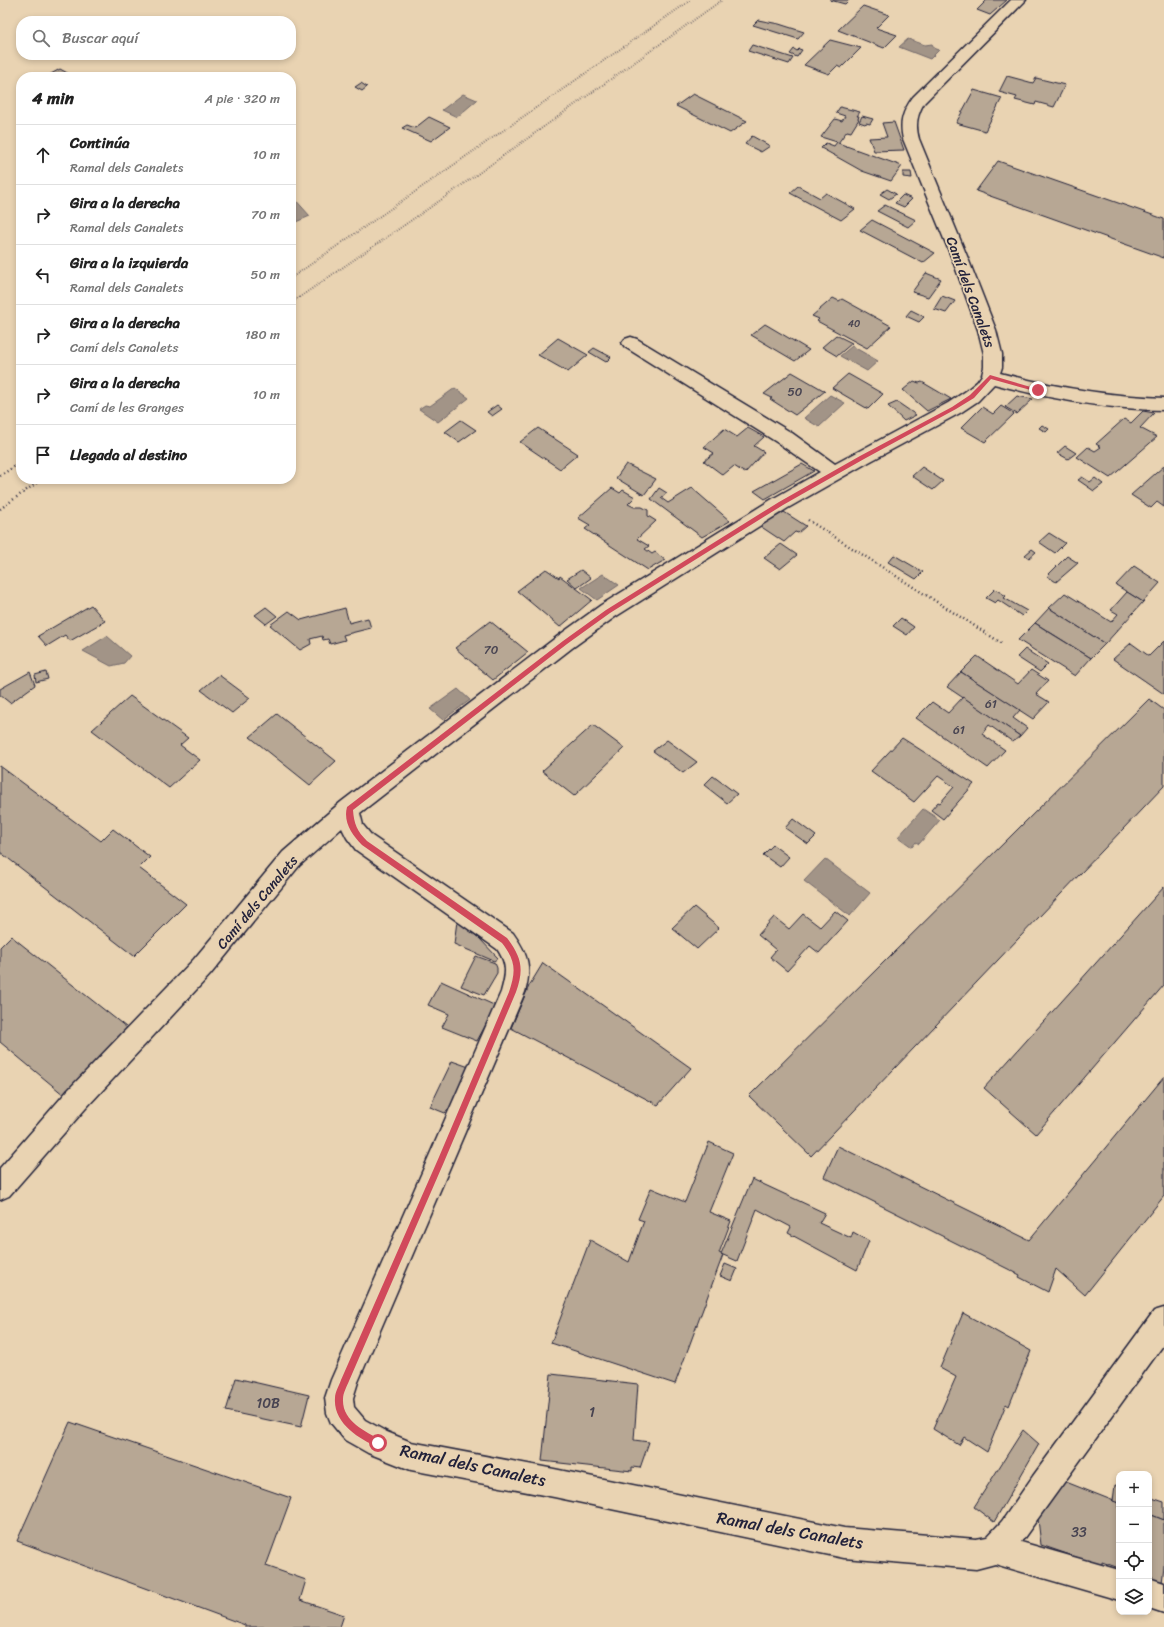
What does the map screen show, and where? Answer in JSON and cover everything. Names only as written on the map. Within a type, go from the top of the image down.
[{"type":"street","name":"Camí dels Canalets","points":[[0,1187],[77,1099],[202,967],[291,860],[349,809],[608,611],[781,503],[954,408],[972,396],[990,377],[993,367],[993,354],[987,330],[911,139],[908,128],[908,120],[912,109],[929,88],[1019,0]]},
{"type":"street","points":[[631,343],[784,438],[834,473]]},
{"type":"street","points":[[990,377],[1066,396],[1103,401],[1164,404]]},
{"type":"street","name":"Ramal dels Canalets","points":[[349,809],[350,823],[355,833],[364,843],[505,941],[514,953],[517,965],[517,978],[513,992],[442,1160],[345,1380],[339,1398],[341,1413],[355,1430],[378,1443],[411,1456],[568,1486],[844,1543],[976,1554],[995,1549]]},
{"type":"street","points":[[1116,1584],[995,1549],[1012,1531],[1164,1320]]},
{"type":"street","points":[[1152,1594],[1164,1598]]},
{"type":"path","points":[[296,275],[691,0]]},
{"type":"path","points":[[296,300],[448,196],[722,0]]},
{"type":"path","points":[[0,476],[16,465]]},
{"type":"path","points":[[0,509],[35,484]]},
{"type":"path","points":[[781,503],[1003,644]]},
{"type":"shaded area","points":[[908,39],[925,45],[932,44],[935,49],[939,50],[930,59],[899,47]]},
{"type":"shaded area","points":[[463,94],[477,100],[457,117],[442,110]]},
{"type":"shaded area","points":[[296,200],[310,216],[296,222]]},
{"type":"shaded area","points":[[852,346],[878,361],[867,371],[840,356]]},
{"type":"shaded area","points":[[455,388],[469,398],[438,422],[419,409],[425,405],[430,406]]},
{"type":"shaded area","points":[[830,395],[845,403],[819,427],[804,418]]},
{"type":"shaded area","points":[[603,574],[619,585],[597,600],[581,588]]},
{"type":"shaded area","points":[[107,636],[130,656],[124,663],[111,666],[83,651]]},
{"type":"shaded area","points":[[458,689],[470,700],[443,720],[430,709]]},
{"type":"shaded area","points":[[923,809],[940,820],[919,844],[916,842],[912,847],[898,837]]},
{"type":"shaded area","points":[[825,859],[870,893],[850,916],[804,881]]},
{"type":"building","points":[[830,0],[849,0],[845,4]]},
{"type":"building","points":[[987,0],[1007,0],[990,15],[977,10]]},
{"type":"building","points":[[863,6],[889,15],[876,28],[897,35],[884,48],[838,30]]},
{"type":"building","points":[[758,20],[779,24],[804,32],[798,39],[753,25]]},
{"type":"building","points":[[830,40],[861,48],[841,68],[837,66],[829,74],[804,65]]},
{"type":"building","points":[[752,45],[793,58],[789,64],[748,51]]},
{"type":"building","points":[[794,49],[797,51],[799,49],[802,50],[797,57],[790,54]]},
{"type":"building","points":[[60,69],[66,72],[54,72]]},
{"type":"building","points":[[1007,76],[1033,83],[1036,78],[1065,85],[1054,107],[1036,102],[1035,105],[1015,100],[1017,97],[999,92]]},
{"type":"building","points":[[361,83],[367,87],[362,91],[355,87]]},
{"type":"building","points":[[974,90],[1002,98],[985,131],[956,123]]},
{"type":"building","points":[[693,94],[747,121],[730,133],[676,106]]},
{"type":"building","points":[[840,107],[860,112],[857,116],[859,116],[859,119],[851,132],[847,131],[838,143],[902,166],[891,181],[862,171],[821,148],[826,143],[834,146],[837,142],[821,137],[835,119],[842,121],[845,116],[836,113]]},
{"type":"building","points":[[862,116],[873,119],[870,124],[865,124],[859,122]]},
{"type":"building","points":[[429,117],[450,127],[431,141],[402,128],[407,125],[415,128]]},
{"type":"building","points":[[894,122],[904,150],[874,151],[869,138],[887,137],[882,123]]},
{"type":"building","points":[[752,136],[770,146],[761,152],[745,144]]},
{"type":"building","points":[[998,161],[1164,219],[1164,258],[976,191]]},
{"type":"building","points":[[903,172],[911,172],[912,178],[903,177]]},
{"type":"building","points":[[798,186],[820,198],[826,193],[855,209],[841,220],[790,193]]},
{"type":"building","points":[[887,189],[896,194],[889,199],[880,194]]},
{"type":"building","points":[[903,195],[912,199],[904,207],[895,203]]},
{"type":"building","points":[[885,205],[916,220],[908,227],[877,211]]},
{"type":"building","points":[[872,220],[935,253],[923,263],[860,230]]},
{"type":"building","points":[[926,273],[941,279],[928,297],[912,292]]},
{"type":"building","points":[[942,296],[955,301],[946,313],[934,309]]},
{"type":"building","points":[[833,298],[839,301],[842,299],[891,326],[867,348],[817,321],[819,319],[812,316]]},
{"type":"building","points":[[911,310],[924,317],[919,322],[906,316]]},
{"type":"building","points":[[765,324],[809,350],[795,361],[751,335]]},
{"type":"building","points":[[836,335],[852,343],[837,356],[822,347]]},
{"type":"building","points":[[558,338],[588,355],[568,372],[538,355]]},
{"type":"building","points":[[594,348],[611,357],[606,362],[589,352]]},
{"type":"building","points":[[792,372],[825,391],[795,415],[764,394]]},
{"type":"building","points":[[848,374],[883,394],[868,409],[832,388]]},
{"type":"building","points":[[914,381],[919,383],[922,382],[951,399],[927,411],[903,390]]},
{"type":"building","points":[[1017,396],[1033,399],[1017,414],[1005,407]]},
{"type":"building","points":[[897,402],[916,415],[904,421],[888,406]]},
{"type":"building","points":[[497,405],[502,409],[492,416],[487,412]]},
{"type":"building","points":[[1001,406],[1014,414],[985,442],[961,428],[982,407],[993,414]]},
{"type":"building","points":[[1143,411],[1154,413],[1140,428],[1157,437],[1110,478],[1077,457],[1088,447],[1095,451],[1101,447],[1096,444],[1124,419],[1131,423]]},
{"type":"building","points":[[461,420],[476,430],[459,442],[445,432]]},
{"type":"building","points":[[1042,425],[1049,429],[1046,432],[1039,428]]},
{"type":"building","points":[[538,428],[578,454],[560,469],[520,442]]},
{"type":"building","points":[[748,428],[764,437],[754,446],[764,452],[745,473],[734,466],[723,475],[704,461],[714,453],[704,447],[724,429],[737,437]]},
{"type":"building","points":[[1065,446],[1076,453],[1068,459],[1057,453]]},
{"type":"building","points":[[626,464],[656,479],[644,495],[616,478]]},
{"type":"building","points":[[802,464],[814,471],[765,499],[754,491]]},
{"type":"building","points":[[1164,466],[1164,507],[1157,502],[1151,508],[1131,495]]},
{"type":"building","points":[[922,467],[943,481],[933,490],[912,476]]},
{"type":"building","points":[[1082,477],[1090,482],[1095,478],[1103,484],[1094,491],[1078,480]]},
{"type":"building","points":[[612,488],[620,493],[623,490],[635,497],[628,504],[648,510],[648,516],[656,521],[637,539],[649,546],[645,549],[652,554],[655,552],[665,560],[648,570],[585,529],[590,525],[578,518]]},
{"type":"building","points":[[659,488],[667,493],[661,498],[668,503],[692,488],[730,521],[702,537],[651,499]]},
{"type":"building","points":[[784,512],[806,526],[798,533],[795,532],[784,542],[760,526]]},
{"type":"building","points":[[1049,533],[1065,543],[1055,553],[1039,542]]},
{"type":"building","points":[[781,544],[797,555],[780,569],[764,558]]},
{"type":"building","points":[[1032,549],[1036,552],[1029,558],[1025,555]]},
{"type":"building","points":[[894,555],[923,572],[916,579],[888,562]]},
{"type":"building","points":[[1067,556],[1078,563],[1056,582],[1047,576]]},
{"type":"building","points":[[1134,566],[1160,583],[1143,602],[1116,585]]},
{"type":"building","points":[[546,569],[559,578],[560,576],[592,600],[560,627],[517,591]]},
{"type":"building","points":[[581,570],[591,578],[577,588],[567,579]]},
{"type":"building","points":[[995,589],[1006,596],[1004,598],[1027,611],[1022,616],[998,600],[995,603],[986,598]]},
{"type":"building","points":[[1127,592],[1143,602],[1105,644],[1049,608],[1065,593],[1111,622],[1118,614],[1111,610]]},
{"type":"building","points":[[91,605],[105,621],[70,641],[65,635],[47,646],[38,636]]},
{"type":"building","points":[[266,607],[277,616],[266,624],[255,615]]},
{"type":"building","points":[[345,608],[349,623],[368,618],[371,628],[343,635],[345,640],[330,644],[328,639],[323,640],[322,636],[310,639],[311,644],[300,650],[270,625],[289,611],[301,620]]},
{"type":"building","points":[[1049,608],[1105,644],[1091,658],[1035,623]]},
{"type":"building","points":[[901,618],[914,627],[907,635],[893,626]]},
{"type":"building","points":[[490,621],[528,652],[493,680],[455,648]]},
{"type":"building","points":[[1035,623],[1091,658],[1075,676],[1018,640]]},
{"type":"building","points":[[1164,641],[1164,694],[1113,659],[1131,643],[1149,656]]},
{"type":"building","points":[[1025,649],[1048,664],[1040,672],[1017,657]]},
{"type":"building","points":[[977,656],[1018,684],[1031,670],[1048,681],[1036,694],[1049,702],[1033,719],[961,672]]},
{"type":"building","points":[[30,672],[35,685],[10,703],[0,695],[0,689]]},
{"type":"building","points":[[46,672],[48,679],[36,682],[35,675]]},
{"type":"building","points":[[961,672],[1020,710],[1013,718],[1027,728],[1020,736],[947,687]]},
{"type":"building","points":[[219,675],[250,698],[232,713],[201,690]]},
{"type":"building","points":[[130,696],[188,738],[180,745],[200,760],[169,788],[92,730]]},
{"type":"building","points":[[963,697],[1020,736],[1013,742],[989,725],[982,734],[1005,750],[988,768],[916,718],[932,702],[948,713]]},
{"type":"building","points":[[1149,699],[1164,710],[1164,786],[811,1156],[749,1096]]},
{"type":"building","points":[[277,714],[336,761],[310,785],[250,737]]},
{"type":"building","points":[[593,725],[624,748],[574,796],[542,771]]},
{"type":"building","points":[[902,738],[974,784],[943,819],[931,810],[938,802],[940,803],[954,787],[938,776],[914,802],[871,771]]},
{"type":"building","points":[[667,740],[697,762],[683,773],[653,751]]},
{"type":"building","points":[[0,766],[101,841],[113,829],[150,857],[139,868],[186,904],[134,956],[0,852]]},
{"type":"building","points":[[713,776],[737,794],[727,803],[704,785]]},
{"type":"building","points":[[793,819],[816,836],[808,844],[785,828]]},
{"type":"building","points":[[773,845],[789,857],[780,867],[763,855]]},
{"type":"building","points":[[1164,887],[1164,985],[1036,1134],[984,1088]]},
{"type":"building","points":[[694,907],[719,928],[697,949],[672,928]]},
{"type":"building","points":[[835,911],[848,921],[819,953],[810,946],[787,971],[770,957],[776,950],[758,935],[774,917],[789,929],[803,914],[820,927]]},
{"type":"building","points":[[457,921],[479,938],[498,958],[494,961],[454,944]]},
{"type":"building","points":[[11,936],[131,1031],[70,1100],[0,1042],[0,947]]},
{"type":"building","points":[[476,956],[495,963],[497,968],[497,973],[484,995],[461,986]]},
{"type":"building","points":[[543,963],[691,1068],[658,1105],[511,1028],[529,986]]},
{"type":"building","points":[[441,981],[496,1006],[477,1041],[442,1027],[449,1014],[428,1005]]},
{"type":"building","points":[[452,1061],[469,1067],[452,1105],[445,1113],[430,1107]]},
{"type":"building","points":[[1164,1077],[1164,1196],[1085,1295],[1056,1269],[1048,1292],[1019,1277],[1020,1275],[824,1177],[838,1146],[1029,1240]]},
{"type":"building","points":[[709,1142],[733,1153],[709,1212],[731,1221],[719,1253],[723,1255],[675,1384],[551,1343],[590,1240],[629,1262],[644,1221],[638,1219],[651,1188],[685,1202]]},
{"type":"building","points":[[752,1179],[825,1213],[819,1223],[851,1238],[853,1232],[869,1241],[857,1270],[788,1233],[791,1227],[757,1209],[737,1261],[721,1254]]},
{"type":"building","points":[[725,1264],[737,1269],[732,1281],[720,1276]]},
{"type":"building","points":[[963,1313],[1031,1351],[1009,1406],[1006,1404],[987,1452],[964,1437],[959,1445],[933,1429],[956,1377],[940,1368]]},
{"type":"building","points":[[551,1374],[638,1384],[634,1440],[649,1442],[640,1468],[632,1467],[632,1471],[542,1461]]},
{"type":"building","points":[[236,1378],[309,1395],[301,1427],[226,1411]]},
{"type":"building","points":[[70,1422],[291,1498],[266,1566],[306,1580],[300,1600],[344,1615],[340,1627],[245,1627],[245,1625],[17,1541]]},
{"type":"building","points":[[1023,1430],[1039,1444],[994,1522],[974,1507]]},
{"type":"building","points":[[1061,1480],[1116,1502],[1116,1567],[1102,1562],[1102,1566],[1041,1545],[1038,1519],[1039,1510]]},
{"type":"building","points":[[1115,1485],[1116,1502],[1113,1501]]},
{"type":"building","points":[[1152,1498],[1164,1502],[1164,1520],[1152,1515]]},
{"type":"building","points":[[1152,1515],[1164,1520],[1164,1566],[1162,1583],[1152,1580]]},
{"type":"route","points":[[378,1443],[355,1430],[341,1413],[339,1398],[345,1380],[442,1160],[513,992],[517,978],[517,965],[514,953],[505,941],[443,896],[364,843],[355,833],[350,823],[349,809],[565,642],[608,611],[781,503],[862,457],[954,408],[972,396],[990,377],[1038,390]]}]
